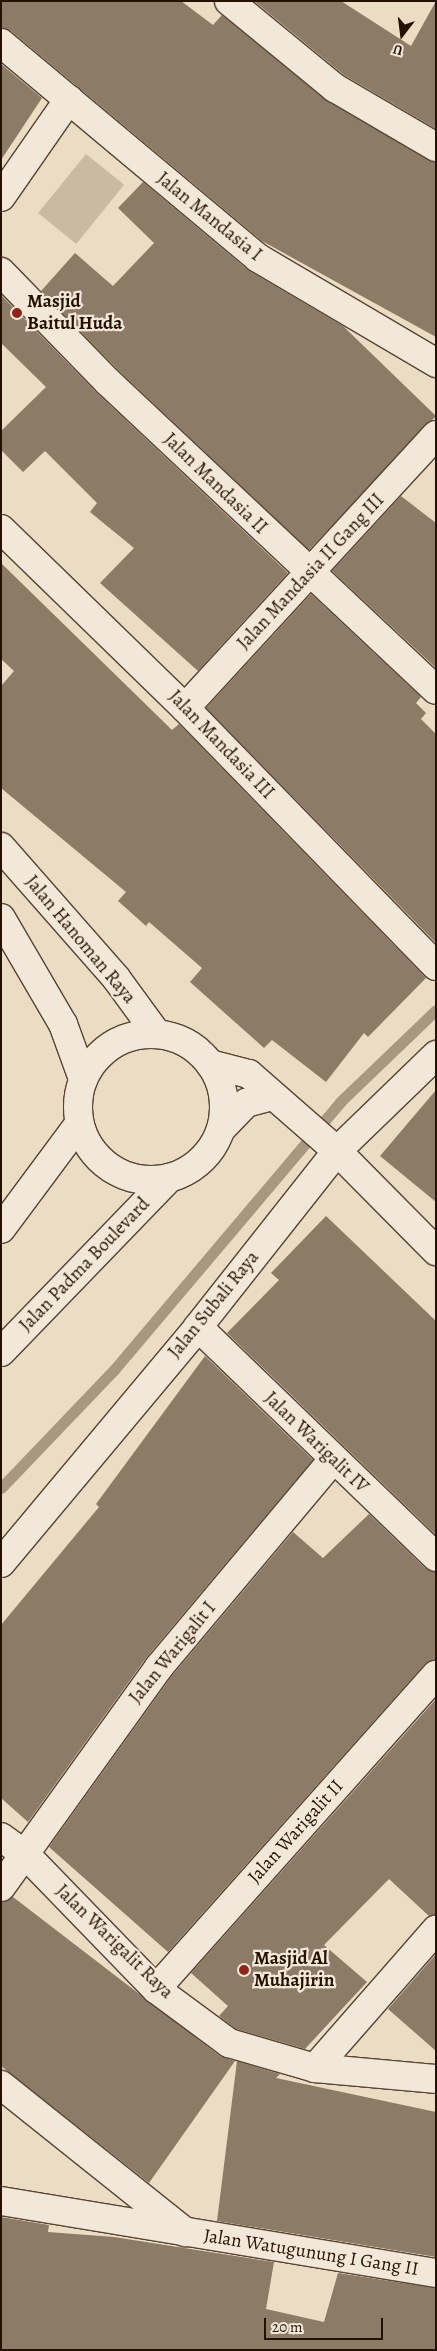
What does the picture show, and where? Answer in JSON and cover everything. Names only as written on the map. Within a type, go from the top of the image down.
[{"type":"street","points":[[229,1],[335,88],[436,146]]},
{"type":"street","name":"Jalan Mandasia I","points":[[1,43],[258,258],[436,364]]},
{"type":"street","points":[[1,197],[69,99]]},
{"type":"street","name":"Jalan Mandasia II","points":[[1,272],[107,381],[310,574],[436,690]]},
{"type":"street","name":"Jalan Mandasia II Gang III","points":[[185,708],[436,435]]},
{"type":"street","name":"Jalan Mandasia III","points":[[1,528],[185,708],[436,966]]},
{"type":"street","name":"Jalan Hanoman Raya","points":[[1,847],[116,978],[157,1034]]},
{"type":"street","points":[[1,918],[63,1024],[83,1079]]},
{"type":"street","points":[[272,1096],[246,1103],[222,1128],[210,1151],[192,1168],[169,1178],[146,1181],[110,1167],[88,1145],[79,1124],[77,1101],[83,1079],[95,1060],[112,1045],[134,1036],[157,1034],[177,1039],[210,1064],[248,1074],[320,1137],[436,1251]]},
{"type":"street","name":"Jalan Subali Raya","points":[[1,1563],[198,1327],[320,1137],[436,1055]]},
{"type":"street","points":[[210,1064],[220,1082],[224,1102],[222,1128]]},
{"type":"street","points":[[1,1229],[79,1124]]},
{"type":"street","name":"Jalan Padma Boulevard","points":[[2,1351],[169,1178]]},
{"type":"street","name":"Jalan Warigalit IV","points":[[198,1327],[333,1460],[436,1557]]},
{"type":"street","name":"Jalan Warigalit I","points":[[1,1887],[26,1855],[51,1813],[159,1667],[333,1460]]},
{"type":"street","name":"Jalan Warigalit II","points":[[156,1989],[436,1675]]},
{"type":"street","name":"Jalan Warigalit Raya","points":[[1,1837],[26,1855],[156,1989],[229,2043],[315,2068],[436,2079]]},
{"type":"street","points":[[315,2068],[436,1930]]},
{"type":"street","name":"Jalan Watugunung I Gang II","points":[[1,2085],[186,2233]]},
{"type":"street","name":"Jalan Watugunung I Gang II","points":[[1,2201],[436,2273]]},
{"type":"shaded area","points":[[86,154],[124,185],[76,244],[38,213]]},
{"type":"building","points":[[1,1],[181,1],[213,25],[222,15],[327,101],[436,163],[436,337],[262,241],[11,31],[1,28]]},
{"type":"building","points":[[254,1],[341,1],[411,46],[436,1],[436,129],[344,75]]},
{"type":"building","points":[[1,64],[42,98],[1,160]]},
{"type":"building","points":[[143,182],[248,270],[343,326],[436,416],[309,550],[118,370],[41,291],[75,253],[113,286],[154,243],[118,208]]},
{"type":"building","points":[[1,295],[96,392],[288,573],[198,671],[100,583],[134,548],[90,512],[97,503],[45,451],[23,472],[1,450],[1,431],[46,387],[1,343]]},
{"type":"building","points":[[401,496],[436,523],[436,668],[332,571]]},
{"type":"building","points":[[1,563],[172,730],[179,724],[426,978],[368,1037],[364,1033],[326,1082],[272,1040],[264,1048],[190,982],[202,968],[149,922],[146,926],[118,901],[126,892],[1,788],[1,686],[14,671],[1,659]]},
{"type":"building","points":[[311,594],[421,697],[416,703],[426,713],[421,719],[436,734],[436,943],[206,708]]},
{"type":"building","points":[[436,1090],[436,1202],[380,1156]]},
{"type":"building","points":[[326,1216],[436,1321],[436,1535],[227,1333],[279,1280],[271,1273]]},
{"type":"building","points":[[205,1356],[313,1460],[146,1658],[28,1822],[1,1798],[1,1625],[99,1507],[96,1504]]},
{"type":"building","points":[[369,1514],[425,1568],[436,1572],[436,1660],[424,1665],[168,1952],[49,1847],[171,1677],[293,1532],[323,1558]]},
{"type":"building","points":[[436,1699],[436,1915],[429,1916],[389,1879],[324,1945],[367,1982],[305,2049],[236,2029],[219,2016],[228,2006],[191,1973]]},
{"type":"building","points":[[13,1897],[220,2056],[235,2061],[149,2183],[1,2066],[1,1902]]},
{"type":"building","points":[[436,1954],[436,2051],[388,2009]]},
{"type":"building","points":[[237,2061],[280,2074],[276,2078],[436,2112],[436,2257],[217,2221]]},
{"type":"building","points":[[1,2217],[49,2225],[48,2232],[114,2237],[274,2262],[266,2309],[324,2322],[338,2273],[436,2288],[436,2350],[1,2350]]},
{"type":"waterway","points":[[1,1488],[113,1371],[340,1102],[436,1010]]},
{"type":"place","name":"Masjid Baitul Huda","points":[[17,313]]},
{"type":"place","name":"Masjid Al Muhajirin","points":[[244,1970]]}]
